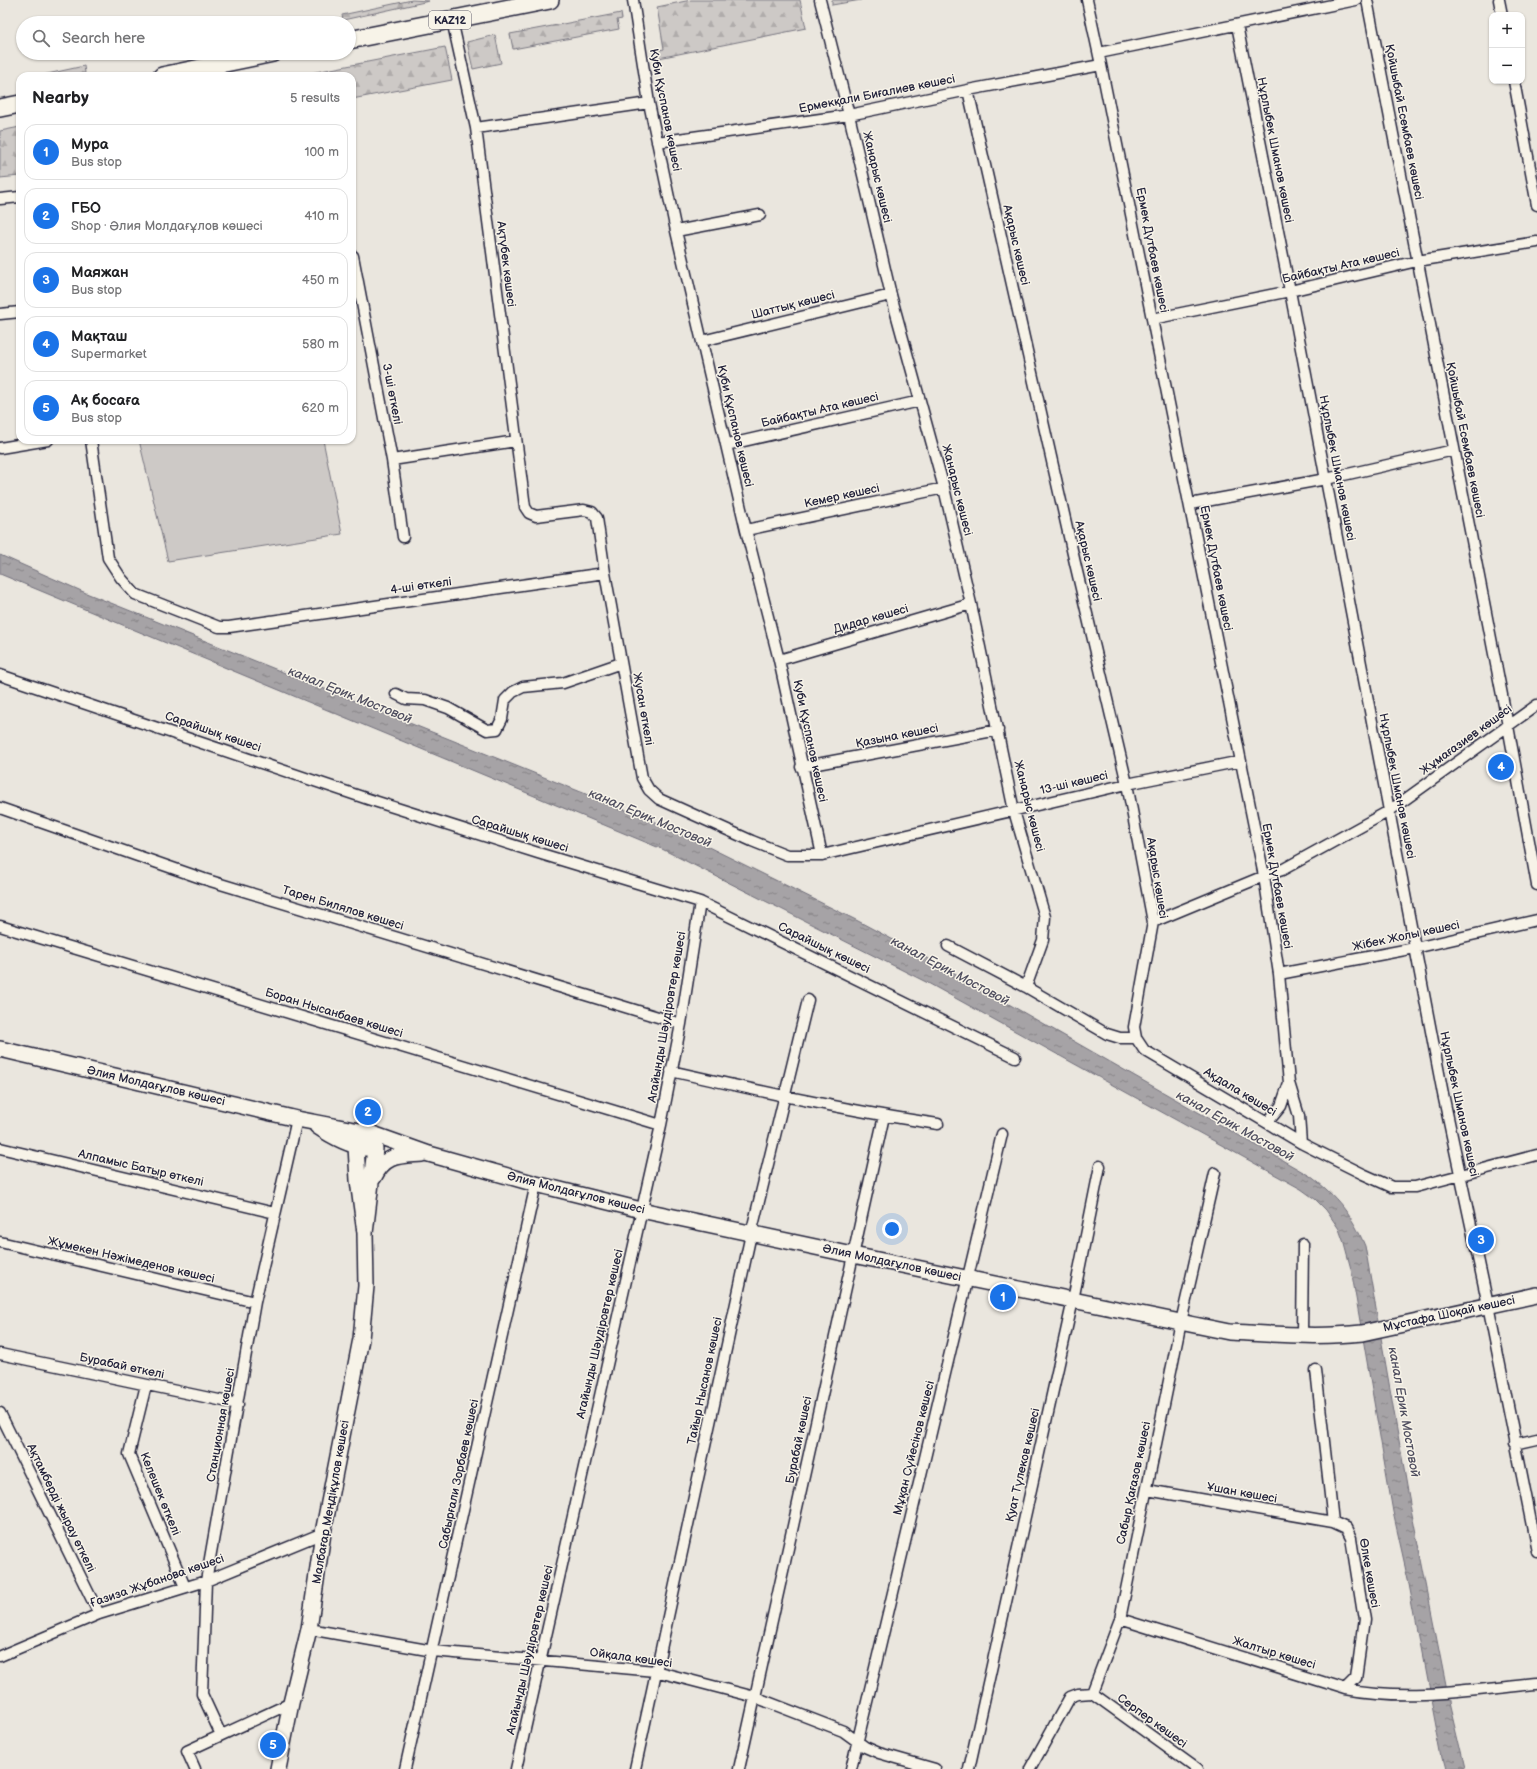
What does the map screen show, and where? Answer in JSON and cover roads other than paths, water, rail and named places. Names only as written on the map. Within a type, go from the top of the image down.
[{"type":"main road","name":"KAZ12","points":[[356,39],[550,0]]},
{"type":"main road","points":[[181,72],[239,60]]},
{"type":"main road","points":[[0,108],[16,105]]},
{"type":"main road","name":"Әлия Молдағұлов көшесі","points":[[0,1049],[304,1121],[370,1133],[429,1154],[536,1184],[641,1210],[751,1234],[1229,1332],[1302,1335],[1341,1335],[1362,1333]]},
{"type":"main road","name":"Әлия Молдағұлов көшесі","points":[[304,1121],[334,1138],[356,1146],[429,1154]]},
{"type":"main road","points":[[356,1146],[360,1137],[370,1133]]},
{"type":"main road","name":"Малбағар Меңдіқұлов көшесі","points":[[364,1181],[375,1149],[374,1140],[370,1133]]},
{"type":"main road","points":[[334,1138],[345,1151],[364,1181],[384,1161],[396,1156],[429,1154]]},
{"type":"main road","name":"Малбағар Меңдіқұлов көшесі","points":[[278,1769],[291,1703],[309,1629],[323,1533],[361,1339],[366,1286],[364,1181],[356,1146]]},
{"type":"main road","name":"Мұстафа Шоқай көшесi","points":[[1362,1333],[1537,1295]]},
{"type":"street","name":"Куби Құспанов көшесi","points":[[633,0],[649,103],[676,231],[746,530],[779,660],[801,767],[822,855]]},
{"type":"street","name":"Жанарыс көшесі","points":[[820,0],[849,115],[891,295],[944,488],[971,604],[1014,811],[1045,918],[1043,940],[1026,987]]},
{"type":"street","name":"Ермек Дүтбаев көшесi","points":[[1087,0],[1264,876],[1279,974],[1289,1083],[1299,1116],[1301,1143]]},
{"type":"street","points":[[1098,53],[1356,0]]},
{"type":"street","name":"Қойшыбай Есембаев көшесі","points":[[1367,0],[1508,726],[1537,886]]},
{"type":"street","points":[[1499,0],[1501,12]]},
{"type":"street","name":"Ақтүбек көшесi","points":[[452,20],[476,128],[525,507],[529,512]]},
{"type":"street","name":"Нұрлыбек Шманов көшесі","points":[[1237,25],[1290,291],[1415,948],[1537,1551]]},
{"type":"street","name":"Ермекқали Биғалиев көшесі","points":[[657,142],[849,115],[968,90],[1101,65]]},
{"type":"street","points":[[1515,84],[1537,205]]},
{"type":"street","name":"Ақарыс көшесi","points":[[968,90],[1075,563],[1127,784],[1153,922],[1134,1027],[1136,1038]]},
{"type":"street","points":[[476,128],[649,103]]},
{"type":"street","points":[[0,198],[16,197]]},
{"type":"street","points":[[676,231],[760,215]]},
{"type":"street","name":"Байбақты Ата көшесі","points":[[1152,319],[1290,291],[1417,261],[1537,242]]},
{"type":"street","name":"3-шi өткелi","points":[[356,272],[392,460],[403,538]]},
{"type":"street","name":"Шаттық көшесі","points":[[702,341],[891,295]]},
{"type":"street","points":[[0,314],[16,312]]},
{"type":"street","name":"Байбақты Ата көшесі","points":[[726,445],[920,401]]},
{"type":"street","points":[[392,460],[516,441]]},
{"type":"street","points":[[0,448],[24,444]]},
{"type":"street","name":"4-шi өткелi","points":[[92,444],[108,558],[121,578],[135,594],[218,627],[229,627],[605,573]]},
{"type":"street","points":[[1190,504],[1326,479],[1454,450]]},
{"type":"street","name":"Кемер көшесі","points":[[746,530],[944,488]]},
{"type":"street","name":"Жусан өткелі","points":[[529,512],[536,516],[584,510],[592,512],[597,518],[605,573],[642,778],[649,790],[659,799],[752,841],[787,855],[822,855]]},
{"type":"street","name":"Дидар көшесі","points":[[779,660],[971,604]]},
{"type":"street","points":[[396,694],[406,699],[425,700],[448,708],[487,730],[497,729],[502,719],[505,700],[513,692],[522,687],[563,683],[621,663]]},
{"type":"street","name":"Сарайшық көшесі","points":[[0,675],[368,799],[538,853],[700,902],[1015,1057]]},
{"type":"street","name":"Жұмағазиев көшесі","points":[[1153,922],[1282,870],[1389,811],[1537,705]]},
{"type":"street","name":"Қазына көшесі","points":[[801,767],[998,730]]},
{"type":"street","name":"13-ші көшесi","points":[[822,855],[1127,784],[1240,761]]},
{"type":"street","name":"Тарен Билялов көшесі","points":[[0,808],[204,879],[680,1024]]},
{"type":"street","name":"Агайынды Шәудіровтер көшесi","points":[[516,1769],[661,1125],[680,1024],[700,902]]},
{"type":"street","name":"Жібек Жолы көшесі","points":[[1279,974],[1415,948],[1537,920]]},
{"type":"street","name":"Боран Нысанбаев көшесі","points":[[0,926],[661,1125]]},
{"type":"street","points":[[948,946],[1026,987],[1107,1034],[1120,1038],[1136,1038]]},
{"type":"street","name":"Тайыр Нысанов көшесi","points":[[635,1769],[655,1671],[751,1234],[808,1000]]},
{"type":"street","name":"Ақдала көшесі","points":[[1136,1038],[1144,1050],[1301,1143],[1392,1187],[1415,1187],[1537,1155]]},
{"type":"street","points":[[671,1071],[784,1097],[884,1116],[938,1124]]},
{"type":"street","points":[[1267,1123],[1281,1106],[1289,1083]]},
{"type":"street","name":"Бурабай көшесi","points":[[739,1769],[884,1116]]},
{"type":"street","name":"Станционная көшесі","points":[[221,1735],[202,1694],[206,1581],[255,1302],[275,1213],[304,1121]]},
{"type":"street","name":"Мұқан Сүйесінов көшесі","points":[[851,1769],[1002,1134]]},
{"type":"street","name":"Алпамыс Батыр өткелі","points":[[0,1148],[275,1213]]},
{"type":"street","name":"Қуат Түлеков көшесі","points":[[969,1769],[1073,1300],[1100,1166]]},
{"type":"street","name":"Сабыр Қағазов көшесі","points":[[1092,1693],[1120,1619],[1180,1322],[1215,1173]]},
{"type":"street","name":"Сабырғали Зорбаев көшесі","points":[[405,1769],[433,1651],[536,1184]]},
{"type":"street","name":"Жұмекен Нәжімеденов көшесі","points":[[0,1242],[255,1302]]},
{"type":"street","points":[[1302,1335],[1303,1244]]},
{"type":"street","name":"Бурабай өткелі","points":[[0,1354],[238,1404]]},
{"type":"street","points":[[1316,1370],[1333,1522]]},
{"type":"street","name":"Келешек өткелі","points":[[146,1385],[128,1454],[185,1587]]},
{"type":"street","name":"Ақтамберді жырау өткелі","points":[[0,1413],[98,1614]]},
{"type":"street","points":[[1515,1444],[1537,1439]]},
{"type":"street","name":"Ұшан көшесі","points":[[1147,1490],[1333,1522]]},
{"type":"street","name":"Өлке көшесі","points":[[1333,1522],[1346,1528],[1351,1538],[1364,1620],[1356,1678],[1345,1689]]},
{"type":"street","name":"Ғазиза Жұбанова көшесі","points":[[0,1655],[98,1614],[206,1581],[323,1533]]},
{"type":"street","name":"Жалтыр көшесі","points":[[1120,1619],[1345,1689],[1367,1693],[1423,1695],[1537,1684]]},
{"type":"street","name":"Ойқала көшесі","points":[[309,1629],[433,1651],[655,1671],[755,1697],[843,1731],[857,1741],[879,1753],[935,1769]]},
{"type":"street","points":[[1030,1769],[1070,1697],[1078,1694],[1092,1693]]},
{"type":"street","name":"Серпер көшесі","points":[[1092,1693],[1197,1769]]},
{"type":"street","points":[[195,1769],[187,1751],[291,1703]]},
{"type":"water","name":"канал Ерик Мостовой","points":[[0,555],[86,593],[668,827],[858,921],[942,966],[1320,1183],[1343,1207],[1355,1225],[1365,1246],[1411,1509],[1450,1706],[1465,1769],[1445,1769],[1442,1758],[1408,1579],[1393,1512],[1351,1269],[1339,1229],[1326,1210],[1315,1199],[1301,1189],[928,983],[662,849],[0,574]]},
{"type":"place","name":"Мақташ","points":[[1501,767]]},
{"type":"place","name":"ГБО","points":[[368,1112]]},
{"type":"place","name":"Маяжан","points":[[1481,1240]]},
{"type":"place","name":"Мура","points":[[1003,1297]]},
{"type":"place","name":"Ақ босаға","points":[[273,1745]]}]
